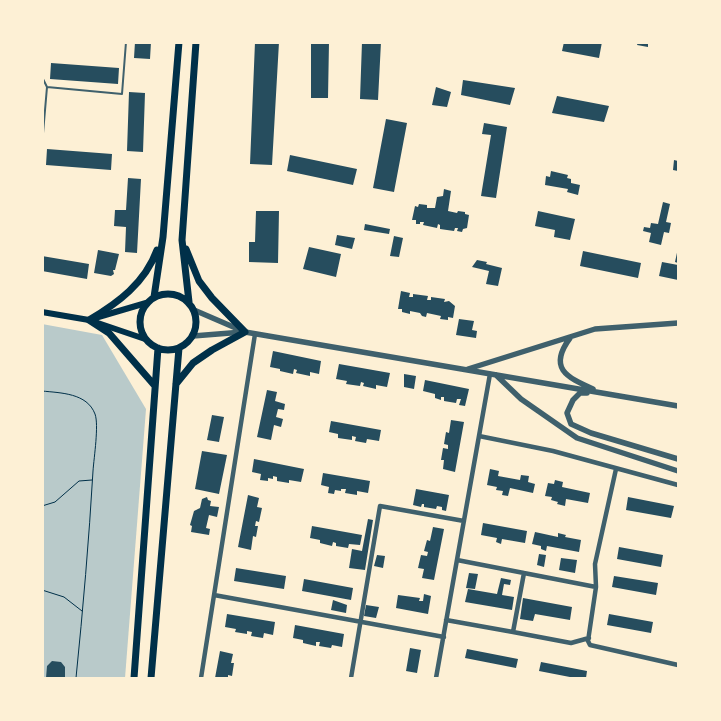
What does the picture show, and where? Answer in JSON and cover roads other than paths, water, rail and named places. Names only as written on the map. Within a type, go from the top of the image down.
[{"type":"main road","points":[[154,296],[162,237],[179,42]]},
{"type":"main road","points":[[189,302],[182,240],[196,42]]},
{"type":"main road","points":[[89,320],[115,305],[136,285],[154,261],[162,237]]},
{"type":"main road","points":[[175,384],[193,363],[245,332],[212,298],[199,281],[182,240]]},
{"type":"main road","points":[[163,293],[173,294],[189,302],[197,319],[193,336],[187,343],[179,348],[170,350],[152,346],[145,339],[140,330],[141,311],[154,296],[163,293]]},
{"type":"main road","points":[[89,320],[146,303]]},
{"type":"main road","points":[[42,312],[89,320],[145,339]]},
{"type":"main road","points":[[89,320],[109,333],[155,386]]},
{"type":"main road","points":[[134,678],[158,348]]},
{"type":"main road","points":[[151,678],[179,348]]},
{"type":"street","points":[[194,310],[245,332],[255,334],[678,406]]},
{"type":"street","points":[[466,370],[595,329],[678,323]]},
{"type":"street","points":[[193,336],[245,332]]},
{"type":"street","points":[[201,678],[255,334]]},
{"type":"street","points":[[570,338],[562,349],[560,364],[566,375],[602,393]]},
{"type":"street","points":[[436,678],[479,436],[493,374]]},
{"type":"street","points":[[493,374],[521,399],[578,438],[678,471]]},
{"type":"street","points":[[602,393],[580,393],[573,400],[567,413],[571,424],[591,433],[678,458]]},
{"type":"street","points":[[479,436],[553,451],[678,485]]},
{"type":"street","points":[[616,469],[595,564],[596,586],[589,638],[590,645],[678,665]]},
{"type":"street","points":[[351,678],[380,506],[464,521]]},
{"type":"street","points":[[457,560],[596,586]]},
{"type":"street","points":[[514,632],[524,572]]},
{"type":"street","points":[[214,595],[444,637]]},
{"type":"street","points":[[446,620],[571,643],[589,638]]},
{"type":"lane","points":[[47,87],[122,94],[126,42]]},
{"type":"lane","points":[[42,77],[47,87],[42,145]]}]
